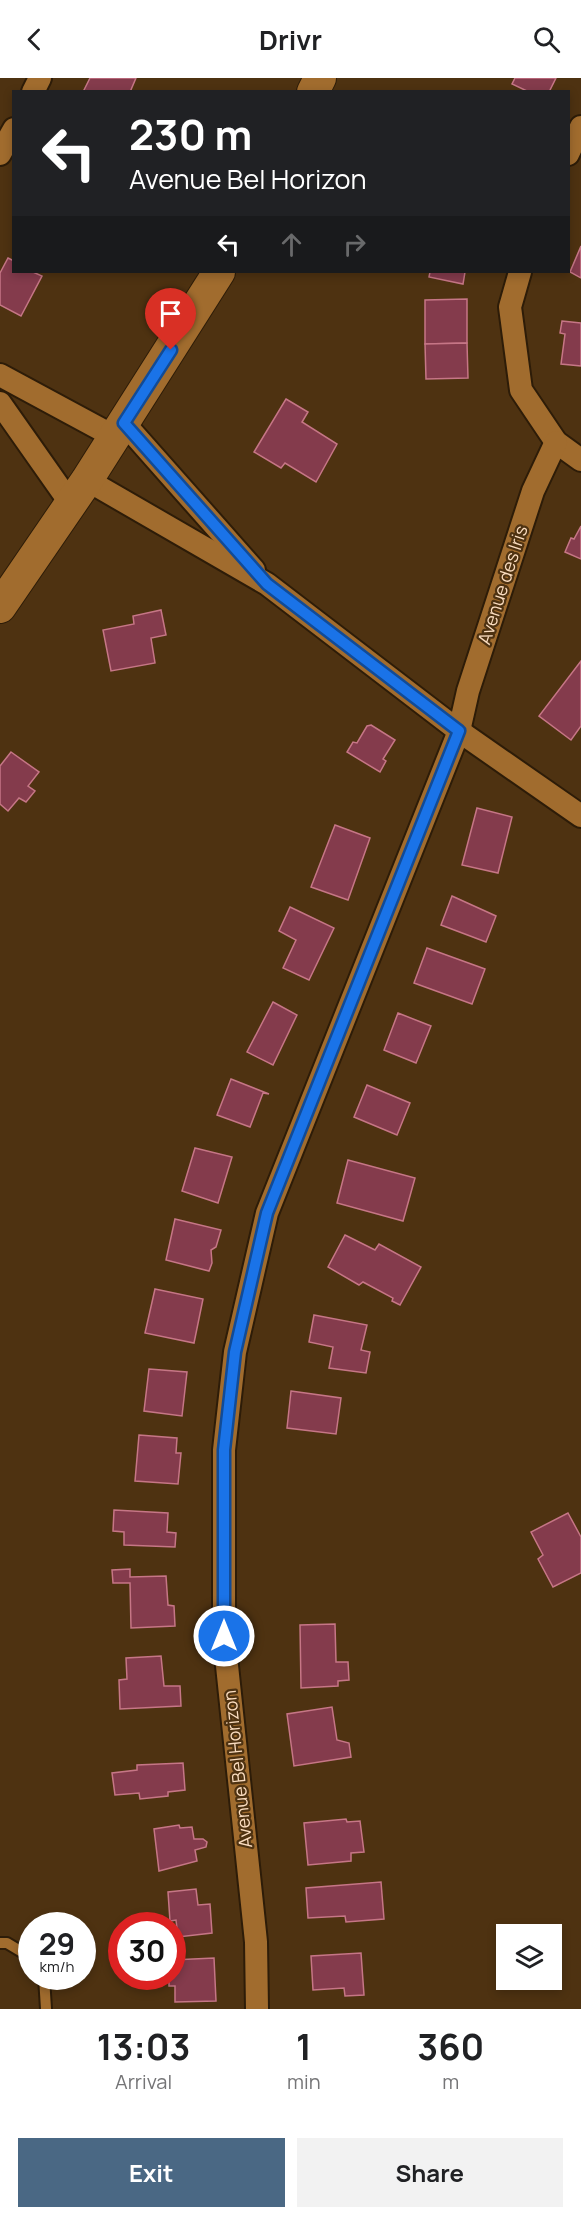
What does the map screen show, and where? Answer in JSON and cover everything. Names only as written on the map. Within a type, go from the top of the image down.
[{"type":"main road","points":[[0,607],[120,430],[218,273]]},
{"type":"street","points":[[570,150],[581,127]]},
{"type":"street","points":[[0,154],[12,133]]},
{"type":"street","points":[[520,273],[510,307],[521,390],[556,442],[581,460]]},
{"type":"street","points":[[0,375],[120,430],[267,584],[459,731],[581,816]]},
{"type":"street","points":[[0,403],[79,492],[267,584]]},
{"type":"street","name":"Avenue des Iris","points":[[459,731],[468,691],[533,491],[556,442]]},
{"type":"street","name":"Avenue Bel Horizon","points":[[257,2009],[256,1942],[224,1636],[224,1450],[235,1352],[267,1213],[459,731]]},
{"type":"lane","points":[[0,1943],[7,1943],[18,1950]]},
{"type":"lane","points":[[45,1990],[46,2009]]},
{"type":"building","points":[[90,78],[136,78],[131,90],[84,90]]},
{"type":"building","points":[[515,78],[556,78],[550,90],[525,90],[512,84]]},
{"type":"building","points":[[581,246],[581,278],[570,272]]},
{"type":"building","points":[[8,258],[12,260],[12,273],[35,273],[42,276],[21,316],[0,305],[0,273]]},
{"type":"building","points":[[430,273],[465,273],[463,284],[429,277]]},
{"type":"building","points":[[467,299],[467,343],[425,344],[425,300]]},
{"type":"building","points":[[562,321],[581,323],[581,366],[561,364],[565,334],[560,333]]},
{"type":"building","points":[[467,343],[468,378],[426,379],[425,344]]},
{"type":"building","points":[[286,399],[308,412],[302,422],[337,444],[316,482],[285,463],[281,468],[254,452]]},
{"type":"building","points":[[581,526],[581,559],[565,552],[571,538],[574,539]]},
{"type":"building","points":[[161,610],[166,635],[151,638],[155,663],[111,671],[103,630],[134,624],[133,616]]},
{"type":"building","points":[[581,661],[581,726],[571,740],[539,716]]},
{"type":"building","points":[[371,725],[395,740],[383,759],[386,761],[380,772],[347,752],[353,742],[357,743],[367,726]]},
{"type":"building","points":[[11,752],[39,772],[28,786],[35,791],[26,802],[19,798],[8,811],[0,804],[0,766]]},
{"type":"building","points":[[477,808],[512,817],[498,873],[462,865]]},
{"type":"building","points":[[335,825],[370,838],[348,900],[311,887]]},
{"type":"building","points":[[452,896],[496,916],[486,942],[441,925]]},
{"type":"building","points":[[290,907],[334,928],[309,980],[283,968],[296,940],[279,931]]},
{"type":"building","points":[[427,948],[485,969],[472,1004],[414,983]]},
{"type":"building","points":[[273,1002],[297,1015],[273,1065],[247,1052]]},
{"type":"building","points":[[398,1013],[431,1026],[416,1063],[384,1050]]},
{"type":"building","points":[[231,1079],[269,1094],[263,1093],[250,1127],[217,1115]]},
{"type":"building","points":[[367,1085],[410,1103],[397,1135],[354,1117]]},
{"type":"building","points":[[195,1148],[232,1157],[218,1203],[182,1191]]},
{"type":"building","points":[[348,1160],[415,1178],[403,1221],[337,1203]]},
{"type":"building","points":[[175,1219],[221,1230],[216,1247],[211,1250],[212,1263],[209,1271],[166,1260]]},
{"type":"building","points":[[345,1235],[375,1250],[379,1244],[421,1267],[400,1305],[392,1301],[393,1298],[363,1282],[359,1285],[328,1267]]},
{"type":"building","points":[[155,1289],[203,1299],[194,1343],[145,1333]]},
{"type":"building","points":[[314,1315],[367,1325],[361,1350],[370,1352],[366,1373],[329,1368],[333,1347],[309,1342]]},
{"type":"building","points":[[149,1369],[187,1372],[182,1416],[144,1411]]},
{"type":"building","points":[[291,1391],[341,1398],[336,1434],[287,1428]]},
{"type":"building","points":[[139,1435],[177,1438],[176,1453],[181,1453],[178,1484],[135,1481]]},
{"type":"building","points":[[114,1510],[168,1513],[167,1532],[176,1533],[175,1547],[124,1545],[124,1532],[113,1531]]},
{"type":"building","points":[[568,1513],[581,1537],[581,1573],[553,1587],[538,1559],[543,1555],[531,1532]]},
{"type":"building","points":[[130,1569],[130,1577],[166,1576],[168,1605],[174,1606],[175,1626],[131,1628],[130,1583],[113,1583],[112,1570]]},
{"type":"building","points":[[335,1624],[336,1662],[348,1662],[349,1680],[338,1681],[338,1686],[301,1688],[300,1625]]},
{"type":"building","points":[[161,1656],[164,1686],[180,1686],[181,1706],[120,1709],[119,1680],[127,1679],[126,1658]]},
{"type":"building","points":[[332,1707],[337,1740],[349,1743],[351,1757],[294,1766],[287,1714]]},
{"type":"building","points":[[183,1763],[185,1790],[168,1792],[168,1796],[140,1799],[139,1793],[115,1795],[112,1773],[137,1770],[137,1765]]},
{"type":"building","points":[[346,1819],[347,1822],[360,1821],[364,1852],[351,1853],[351,1861],[308,1865],[304,1823]]},
{"type":"building","points":[[179,1825],[180,1828],[192,1827],[194,1839],[203,1839],[207,1842],[206,1847],[195,1850],[197,1861],[159,1871],[154,1829]]},
{"type":"building","points":[[381,1882],[384,1919],[346,1922],[345,1916],[308,1918],[306,1888]]},
{"type":"building","points":[[196,1889],[198,1905],[210,1904],[212,1933],[186,1936],[186,1912],[169,1912],[168,1892]]},
{"type":"building","points":[[361,1953],[364,1995],[345,1996],[344,1988],[313,1990],[311,1956]]},
{"type":"building","points":[[214,1958],[216,2001],[175,2002],[175,1990],[186,1990],[186,1959]]},
{"type":"route","points":[[171,350],[124,423],[267,584],[459,731],[267,1213],[235,1352],[224,1450],[224,1636]]}]
